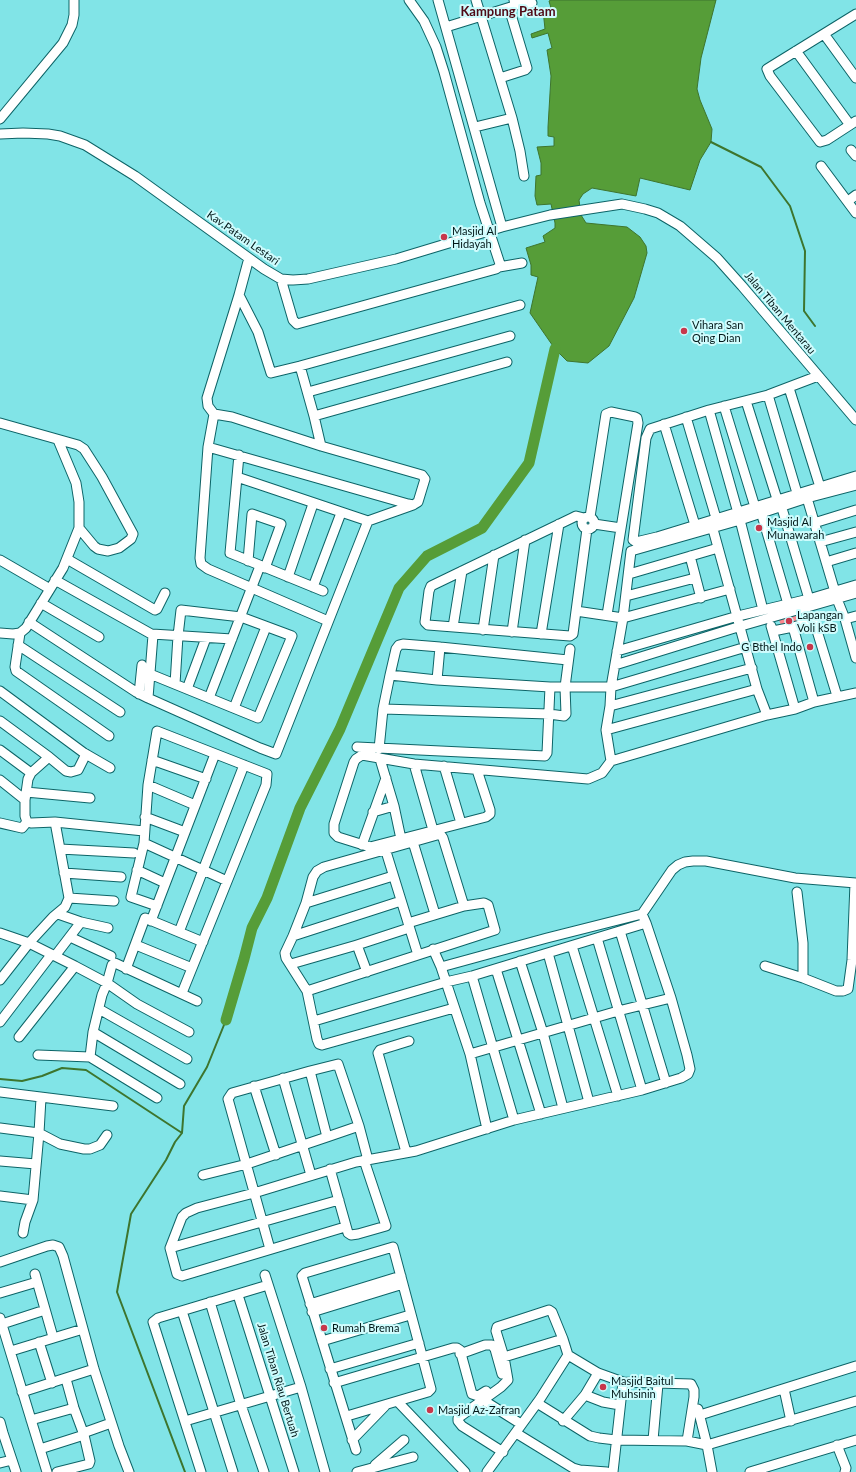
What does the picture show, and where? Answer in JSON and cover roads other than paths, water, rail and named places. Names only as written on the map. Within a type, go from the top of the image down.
[{"type":"street","points":[[0,119],[63,43],[72,25],[74,0]]},
{"type":"street","points":[[409,0],[424,21],[436,47],[480,203],[500,264],[499,267]]},
{"type":"street","points":[[438,0],[502,227]]},
{"type":"street","points":[[476,0],[512,118],[524,176]]},
{"type":"street","points":[[446,27],[512,4],[532,3]]},
{"type":"street","points":[[500,78],[527,68],[512,4]]},
{"type":"street","points":[[796,50],[853,123],[827,140],[820,142],[767,70],[796,50],[854,18]]},
{"type":"street","points":[[824,34],[856,78]]},
{"type":"street","points":[[475,127],[512,118]]},
{"type":"street","name":"Kav.Patam Lestari","points":[[0,134],[23,132],[48,134],[74,140],[85,145],[135,176],[249,258],[281,279],[293,280],[342,272],[396,259],[502,227],[550,215],[588,209]]},
{"type":"street","points":[[821,166],[851,201],[856,212]]},
{"type":"street","points":[[851,201],[856,195]]},
{"type":"street","name":"Jalan Tiban Mentarau","points":[[588,209],[622,204],[658,213],[680,226],[717,258],[856,420]]},
{"type":"street","points":[[237,477],[313,504],[368,521],[418,502],[425,479],[422,475],[322,446],[232,417],[214,414],[208,406],[207,398],[249,258]]},
{"type":"street","points":[[281,279],[293,320],[297,324],[499,267],[522,263]]},
{"type":"street","points":[[239,295],[258,332],[271,373],[520,305]]},
{"type":"street","points":[[308,392],[510,336]]},
{"type":"street","points":[[314,416],[507,362]]},
{"type":"street","points":[[300,366],[322,446]]},
{"type":"street","points":[[818,376],[768,395],[709,410],[652,428],[648,432],[633,540],[636,542],[696,525],[739,516],[779,502],[797,493],[856,476]]},
{"type":"street","points":[[789,388],[820,487]]},
{"type":"street","points":[[768,395],[797,493]]},
{"type":"street","points":[[746,401],[809,599]]},
{"type":"street","points":[[724,406],[788,604]]},
{"type":"street","points":[[709,410],[764,610]]},
{"type":"street","points":[[607,615],[638,423],[637,418],[635,417],[610,412],[606,414],[589,522],[573,634],[571,636],[512,632],[426,624],[429,590],[431,586],[437,583],[574,517],[589,522],[621,528]]},
{"type":"street","points":[[214,414],[208,447],[200,558],[201,564],[208,570],[328,621]]},
{"type":"street","points":[[686,417],[713,522],[718,548],[741,626],[757,689],[767,715]]},
{"type":"street","points":[[0,423],[78,445],[84,449],[102,477],[132,533],[132,537],[119,548],[112,551],[104,551],[94,546],[79,528]]},
{"type":"street","points":[[664,424],[696,525]]},
{"type":"street","points":[[0,633],[20,633],[26,628],[67,559],[79,528],[79,502],[76,483],[58,440]]},
{"type":"street","points":[[208,447],[413,505]]},
{"type":"street","points":[[239,455],[230,553],[323,591]]},
{"type":"street","points":[[779,502],[807,498],[856,485]]},
{"type":"street","points":[[807,498],[856,658]]},
{"type":"street","points":[[288,577],[313,504]]},
{"type":"street","points":[[814,523],[856,510]]},
{"type":"street","points":[[313,587],[341,513]]},
{"type":"street","points":[[209,698],[251,589],[281,524],[252,514],[248,561]]},
{"type":"street","points":[[30,622],[139,694],[276,754],[368,521]]},
{"type":"street","points":[[611,761],[606,730],[610,706],[611,687],[623,618],[631,552],[713,522]]},
{"type":"street","points":[[542,634],[559,524]]},
{"type":"street","points":[[820,542],[856,532]]},
{"type":"street","points":[[512,632],[525,540]]},
{"type":"street","points":[[629,574],[718,548]]},
{"type":"street","points":[[826,562],[856,553]]},
{"type":"street","points":[[483,630],[494,555]]},
{"type":"street","points":[[690,556],[701,598]]},
{"type":"street","points":[[67,559],[155,610],[157,610],[165,593]]},
{"type":"street","points":[[0,572],[3,562],[50,589]]},
{"type":"street","points":[[453,627],[462,571]]},
{"type":"street","points":[[626,596],[695,578]]},
{"type":"street","points":[[55,580],[152,634],[232,639]]},
{"type":"street","points":[[615,665],[768,619],[836,595],[856,585]]},
{"type":"street","points":[[576,611],[623,618],[730,589]]},
{"type":"street","points":[[618,650],[738,616],[788,604],[809,599],[856,593]]},
{"type":"street","points":[[41,603],[99,636]]},
{"type":"street","points":[[150,674],[258,718],[292,636],[241,617],[181,610],[175,684]]},
{"type":"street","points":[[845,619],[856,616]]},
{"type":"street","points":[[768,619],[773,631],[794,709]]},
{"type":"street","points":[[773,631],[814,621],[837,696]]},
{"type":"street","points":[[234,708],[266,626]]},
{"type":"street","points":[[793,627],[814,702]]},
{"type":"street","points":[[20,633],[15,667],[18,674],[109,736]]},
{"type":"street","points":[[148,698],[152,634]]},
{"type":"street","points":[[186,689],[206,638]]},
{"type":"street","points":[[378,749],[383,709],[396,649],[399,645],[404,644],[440,647],[568,660]]},
{"type":"street","points":[[18,645],[120,712]]},
{"type":"street","points":[[437,680],[440,647]]},
{"type":"street","points":[[390,675],[437,680],[550,687],[611,687],[746,647]]},
{"type":"street","points":[[383,709],[566,715],[565,687],[570,649]]},
{"type":"street","points":[[139,694],[142,665]]},
{"type":"street","points":[[610,706],[752,668]]},
{"type":"street","points":[[357,748],[545,756],[547,753],[550,687]]},
{"type":"street","points":[[606,730],[757,689]]},
{"type":"street","points":[[0,691],[86,754],[110,768]]},
{"type":"street","points":[[464,906],[442,836],[437,835],[413,842],[385,847],[370,847],[338,837],[334,833],[334,824],[356,759],[362,755],[414,764],[588,779],[602,773],[611,761],[767,715],[794,709],[837,696],[856,693]]},
{"type":"street","points":[[0,721],[66,771],[70,772],[78,770],[86,754]]},
{"type":"street","points":[[157,906],[131,897],[144,843],[148,785],[157,731],[267,774],[266,785],[182,993]]},
{"type":"street","points":[[0,750],[31,773]]},
{"type":"street","points":[[151,921],[215,754]]},
{"type":"street","points":[[27,822],[25,816],[25,796],[28,779],[31,773],[49,757]]},
{"type":"street","points":[[380,759],[394,806],[401,839]]},
{"type":"street","points":[[152,760],[206,779]]},
{"type":"street","points":[[414,764],[433,830]]},
{"type":"street","points":[[179,932],[244,765]]},
{"type":"street","points":[[444,766],[461,822]]},
{"type":"street","points":[[454,1008],[322,1045],[318,1042],[307,991],[286,958],[285,953],[306,903],[313,877],[317,871],[385,847],[401,839],[461,822],[486,817],[490,814],[477,770]]},
{"type":"street","points":[[362,845],[386,778]]},
{"type":"street","points":[[0,780],[25,796],[90,798]]},
{"type":"street","points":[[148,785],[195,805]]},
{"type":"street","points":[[373,812],[394,806]]},
{"type":"street","points":[[145,817],[185,832]]},
{"type":"street","points":[[27,822],[55,822],[144,831]]},
{"type":"street","points":[[0,823],[22,828],[27,822]]},
{"type":"street","points":[[0,980],[29,943],[65,907],[68,898],[55,822]]},
{"type":"street","points":[[413,842],[435,914]]},
{"type":"street","points":[[144,843],[227,881]]},
{"type":"street","points":[[385,847],[418,955]]},
{"type":"street","points":[[60,850],[134,853]]},
{"type":"street","points":[[441,967],[642,914],[672,870],[685,862],[693,861],[729,864],[795,878],[856,883],[852,960],[848,989],[843,992],[836,991],[803,978],[765,966]]},
{"type":"street","points":[[137,870],[166,883]]},
{"type":"street","points":[[64,874],[121,877]]},
{"type":"street","points":[[306,903],[393,876]]},
{"type":"street","points":[[797,892],[803,943],[803,978]]},
{"type":"street","points":[[68,898],[114,901]]},
{"type":"street","points":[[293,936],[401,901]]},
{"type":"street","points":[[291,964],[357,945],[435,914],[482,902],[486,903],[489,907],[495,930],[307,991]]},
{"type":"street","points":[[58,914],[80,922],[108,928]]},
{"type":"street","points":[[345,1227],[182,1276],[177,1274],[170,1248],[182,1217],[186,1213],[197,1208],[254,1193],[330,1169],[430,1147],[514,1120],[642,1090],[686,1076],[690,1073],[687,1055],[671,998],[642,914]]},
{"type":"street","points":[[126,969],[145,918],[203,942]]},
{"type":"street","points":[[0,1022],[53,955],[70,938],[80,922]]},
{"type":"street","points":[[314,1021],[520,962],[646,923]]},
{"type":"street","points":[[620,931],[666,1083]]},
{"type":"street","points":[[0,933],[29,943],[75,966],[107,983],[137,1004],[189,1032]]},
{"type":"street","points":[[70,938],[111,956]]},
{"type":"street","points":[[597,938],[642,1090]]},
{"type":"street","points":[[136,945],[192,968]]},
{"type":"street","points":[[357,945],[367,972]]},
{"type":"street","points":[[572,946],[593,1019],[618,1096]]},
{"type":"street","points":[[433,949],[441,967],[470,1054],[487,1129]]},
{"type":"street","points":[[548,953],[589,1102]]},
{"type":"street","points":[[520,962],[543,1033],[563,1108]]},
{"type":"street","points":[[90,1057],[93,1032],[102,995],[112,964],[117,964],[197,1000]]},
{"type":"street","points":[[19,1037],[75,966]]},
{"type":"street","points":[[496,968],[541,1114]]},
{"type":"street","points":[[472,976],[514,1120]]},
{"type":"street","points":[[470,1054],[493,1046],[569,1026],[618,1011],[671,998]]},
{"type":"street","points":[[99,1009],[187,1059]]},
{"type":"street","points":[[93,1032],[180,1084]]},
{"type":"street","points":[[406,1152],[378,1053],[380,1050],[409,1041]]},
{"type":"street","points":[[38,1055],[90,1057],[157,1098]]},
{"type":"street","points":[[270,1249],[228,1099],[232,1093],[310,1070],[339,1065],[359,1126],[366,1160],[386,1226],[354,1235],[348,1233],[345,1227],[330,1169]]},
{"type":"street","points":[[310,1070],[327,1137]]},
{"type":"street","points":[[283,1078],[312,1174]]},
{"type":"street","points":[[254,1086],[276,1155]]},
{"type":"street","points":[[0,1092],[113,1106]]},
{"type":"street","points":[[23,1233],[32,1200],[41,1098]]},
{"type":"street","points":[[203,1175],[276,1155],[359,1126]]},
{"type":"street","points":[[0,1128],[39,1133],[60,1144],[84,1149],[90,1149],[100,1145],[107,1135]]},
{"type":"street","points":[[0,1161],[36,1164]]},
{"type":"street","points":[[0,1196],[32,1200]]},
{"type":"street","points":[[170,1248],[339,1200]]},
{"type":"street","points":[[0,1262],[47,1246],[53,1245],[59,1247],[63,1256],[94,1369],[111,1423],[129,1472]]},
{"type":"street","points":[[347,1416],[398,1402],[428,1392],[431,1389],[393,1247],[311,1271],[302,1276],[334,1383],[347,1416],[352,1440],[356,1450]]},
{"type":"street","points":[[265,1274],[301,1387],[325,1472]]},
{"type":"street","points":[[0,1293],[36,1278],[53,1338]]},
{"type":"street","points":[[311,1308],[402,1280]]},
{"type":"street","points":[[201,1472],[153,1322],[158,1318],[268,1285]]},
{"type":"street","name":"Jalan Tiban Riau Bertuah","points":[[238,1295],[294,1472]]},
{"type":"street","points":[[210,1302],[264,1472]]},
{"type":"street","points":[[45,1310],[1,1321],[46,1472]]},
{"type":"street","points":[[503,1452],[462,1426],[458,1422],[459,1416],[483,1400],[507,1381],[508,1378],[504,1357],[496,1331],[497,1328],[551,1310],[568,1355],[598,1373],[623,1382],[691,1384],[694,1390],[694,1397],[687,1441]]},
{"type":"street","points":[[182,1311],[233,1472]]},
{"type":"street","points":[[322,1341],[410,1315]]},
{"type":"street","points":[[11,1351],[83,1329]]},
{"type":"street","points":[[504,1357],[563,1339]]},
{"type":"street","points":[[39,1342],[52,1383]]},
{"type":"street","points":[[330,1369],[419,1343]]},
{"type":"street","points":[[334,1383],[453,1348],[458,1349],[472,1394],[480,1395],[502,1380],[499,1362],[495,1349],[492,1345],[485,1345],[460,1354]]},
{"type":"street","points":[[488,1472],[537,1403],[568,1355]]},
{"type":"street","points":[[700,1415],[856,1366]]},
{"type":"street","points":[[22,1392],[94,1369]]},
{"type":"street","points":[[563,1421],[585,1394],[598,1373]]},
{"type":"street","points":[[57,1472],[88,1464],[90,1461],[66,1378]]},
{"type":"street","points":[[613,1472],[623,1382]]},
{"type":"street","points":[[653,1440],[658,1384]]},
{"type":"street","points":[[185,1422],[301,1387]]},
{"type":"street","points":[[784,1389],[791,1421]]},
{"type":"street","points":[[585,1394],[603,1402],[620,1405]]},
{"type":"street","points":[[694,1397],[708,1445],[712,1472]]},
{"type":"street","points":[[483,1400],[521,1424]]},
{"type":"street","points":[[537,1403],[563,1421],[590,1436],[616,1440],[687,1441],[708,1445],[856,1401]]},
{"type":"street","points":[[398,1402],[465,1472]]},
{"type":"street","points":[[352,1440],[386,1405]]},
{"type":"street","points":[[31,1420],[74,1408]]},
{"type":"street","points":[[0,1422],[1,1434],[16,1472]]},
{"type":"street","points":[[40,1449],[111,1423]]},
{"type":"street","points":[[516,1433],[573,1468],[607,1472]]},
{"type":"street","points":[[372,1467],[404,1440]]},
{"type":"street","points":[[750,1472],[856,1440]]},
{"type":"street","points":[[837,1446],[846,1468],[845,1472]]},
{"type":"street","points":[[357,1472],[413,1457]]},
{"type":"street","points":[[0,1463],[12,1460]]},
{"type":"waterway","points":[[711,142],[761,167],[790,206],[805,251],[804,311],[815,326]]},
{"type":"waterway","points":[[226,1020],[252,928],[267,898],[300,808],[340,729],[399,588],[427,556],[482,528],[529,463],[555,349]]},
{"type":"waterway","points":[[185,1472],[117,1292],[131,1214],[182,1133],[184,1106],[207,1067],[226,1020]]},
{"type":"waterway","points":[[0,1079],[22,1081],[42,1076],[62,1068],[86,1070],[182,1133]]},
{"type":"place","name":"Masjid Al Hidayah","points":[[444,237]]},
{"type":"place","name":"Vihara San Qing Dian","points":[[684,331]]},
{"type":"place","name":"Masjid Al Munawarah","points":[[759,528]]},
{"type":"place","name":"Lapangan Voli kSB","points":[[789,621]]},
{"type":"place","name":"G Bthel Indo","points":[[810,647]]},
{"type":"place","name":"Rumah Brema","points":[[324,1328]]},
{"type":"place","name":"Masjid Baitul Muhsinin","points":[[603,1387]]},
{"type":"place","name":"Masjid Az-Zafran","points":[[430,1410]]},
{"type":"district","name":"Kampung Patam","points":[[508,12]]}]
